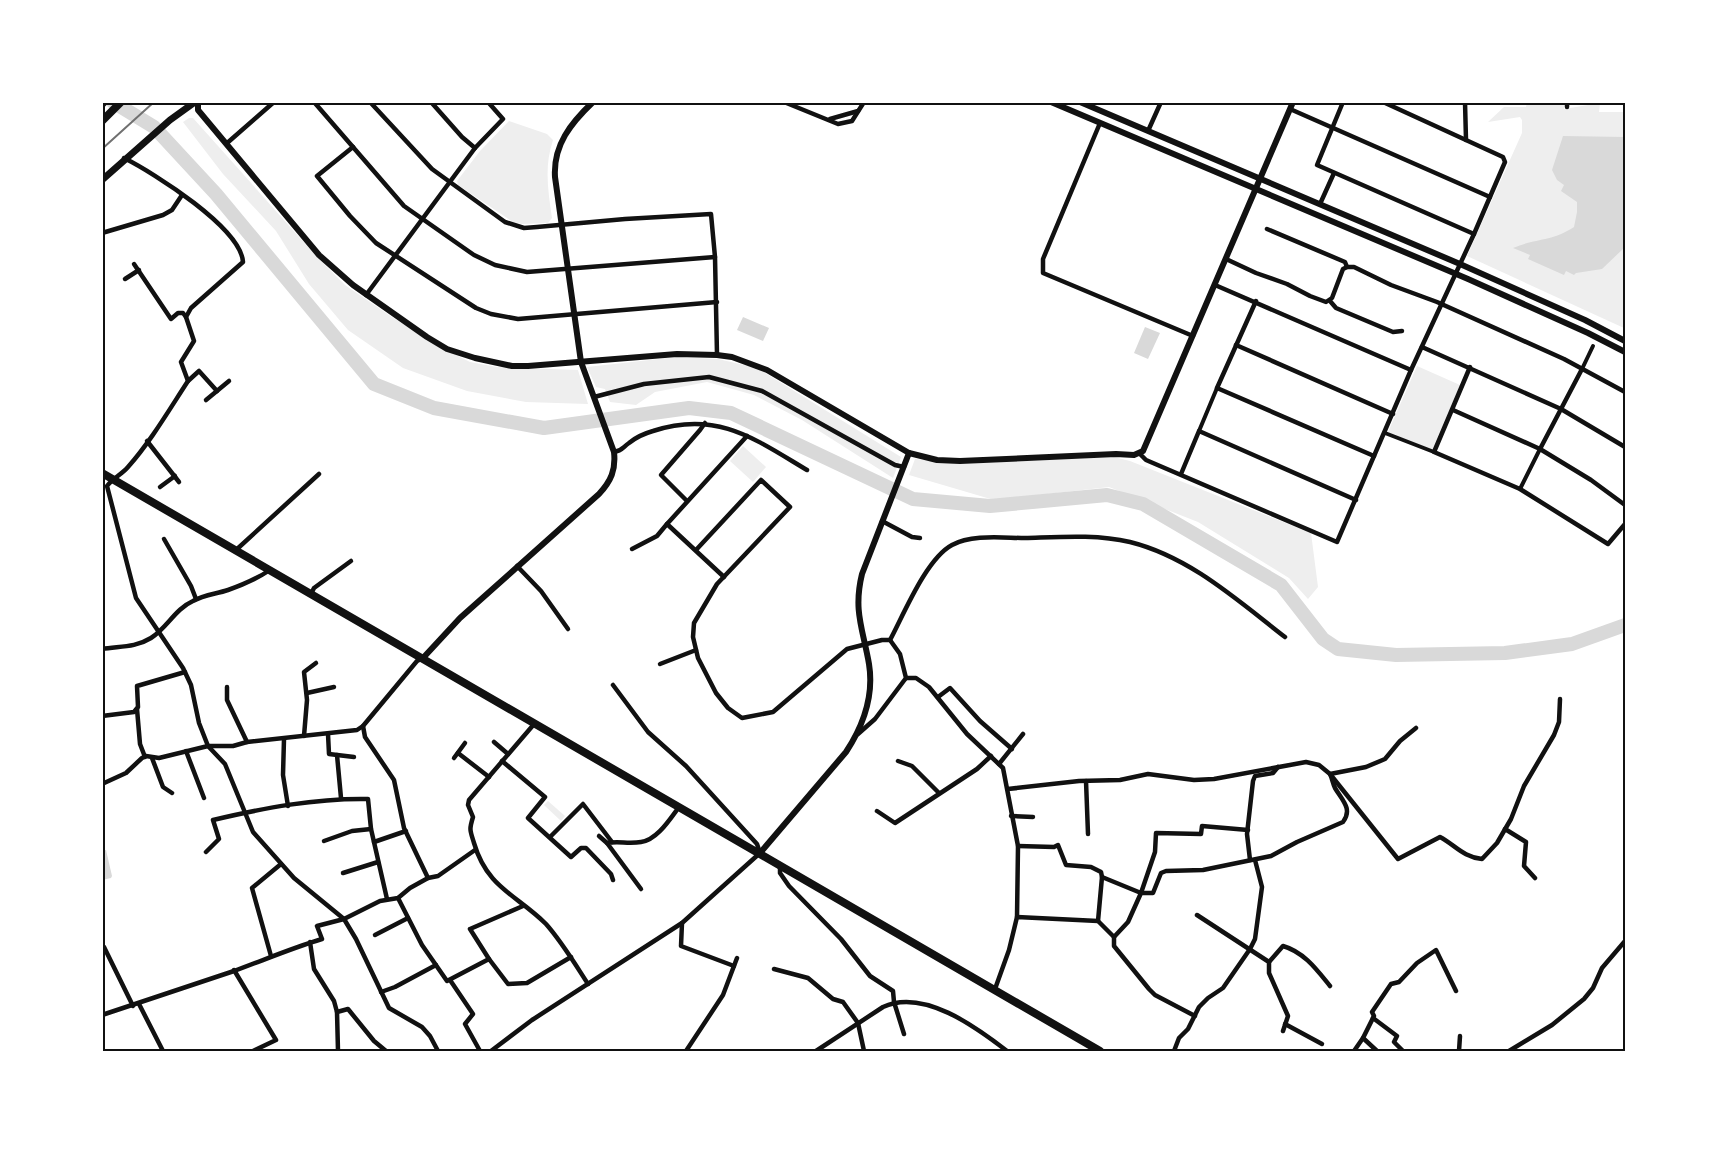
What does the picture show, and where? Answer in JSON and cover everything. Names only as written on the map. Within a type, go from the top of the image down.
[{"type":"highway","points":[[102,121],[121,102]]},
{"type":"highway","points":[[102,472],[107,483],[236,550],[1100,1051]]},
{"type":"main road","points":[[102,180],[170,120],[196,102]]},
{"type":"street","points":[[196,102],[198,110],[319,255],[335,271],[427,338],[447,349],[512,366],[677,354],[717,355],[747,362],[767,370],[909,453],[937,460],[960,461],[1140,454],[1146,460],[1337,542],[1411,370],[1505,162],[1503,157],[1383,102]]},
{"type":"street","points":[[226,144],[274,102]]},
{"type":"street","points":[[314,102],[404,206],[474,255],[495,265],[527,272],[716,257]]},
{"type":"street","points":[[370,102],[432,169],[505,222],[515,226],[524,228],[711,214],[716,257],[717,355]]},
{"type":"street","points":[[431,102],[462,137],[476,148]]},
{"type":"street","points":[[366,295],[476,148],[502,119],[488,102]]},
{"type":"street","points":[[102,784],[126,774],[145,757],[152,758],[208,746],[233,746],[247,742],[349,732],[363,726],[417,661],[423,658],[460,618],[607,485],[614,470],[613,449],[581,362],[555,177],[556,155],[567,130],[593,102]]},
{"type":"street","points":[[784,102],[838,124],[847,123],[856,117],[864,102]]},
{"type":"street","points":[[1051,102],[1543,313],[1625,352]]},
{"type":"street","points":[[1080,102],[1460,264],[1585,320],[1625,341]]},
{"type":"street","points":[[1148,131],[1161,102]]},
{"type":"street","points":[[1140,454],[1146,446],[1293,102]]},
{"type":"street","points":[[1343,102],[1317,165],[1474,234]]},
{"type":"street","points":[[1465,102],[1466,140]]},
{"type":"street","points":[[1290,109],[1490,197]]},
{"type":"street","points":[[1100,123],[1041,264],[1043,273],[1193,336]]},
{"type":"street","points":[[353,147],[317,176],[350,216],[376,243],[396,257],[462,300],[491,314],[518,319],[717,302]]},
{"type":"street","points":[[127,156],[201,207],[238,246],[243,262],[191,308],[186,317]]},
{"type":"street","points":[[1320,204],[1334,173]]},
{"type":"street","points":[[102,233],[163,215],[172,210],[182,195]]},
{"type":"street","points":[[1267,229],[1344,262],[1347,267]]},
{"type":"street","points":[[1226,259],[1310,296],[1330,301],[1336,308],[1393,332],[1402,331]]},
{"type":"street","points":[[134,264],[171,319],[178,313],[183,313],[186,317],[194,341],[181,362],[188,381]]},
{"type":"street","points":[[1330,301],[1336,292],[1343,269],[1354,267],[1564,359],[1625,392]]},
{"type":"street","points":[[126,279],[139,270]]},
{"type":"street","points":[[1215,285],[1411,370]]},
{"type":"street","points":[[152,304],[158,300]]},
{"type":"street","points":[[1181,474],[1256,301]]},
{"type":"street","points":[[1236,345],[1393,414]]},
{"type":"street","points":[[1520,489],[1593,346]]},
{"type":"street","points":[[1422,347],[1562,409],[1612,437],[1625,447]]},
{"type":"street","points":[[1434,452],[1470,367]]},
{"type":"street","points":[[217,391],[199,371],[188,381],[123,473],[107,483],[136,598],[184,672],[208,746],[225,765],[253,832],[294,878],[344,919],[389,1008],[422,1027],[438,1051]]},
{"type":"street","points":[[595,400],[644,384],[709,377],[762,391],[903,468]]},
{"type":"street","points":[[206,400],[229,381]]},
{"type":"street","points":[[1217,388],[1374,456]]},
{"type":"street","points":[[1453,410],[1540,449],[1584,475],[1625,505]]},
{"type":"street","points":[[613,449],[621,451],[629,443],[651,432],[675,425],[705,423],[747,436],[807,470]]},
{"type":"street","points":[[687,501],[661,475],[705,423]]},
{"type":"street","points":[[1199,431],[1356,500]]},
{"type":"street","points":[[1385,433],[1520,489],[1608,544],[1625,524]]},
{"type":"street","points":[[632,549],[657,536],[747,436]]},
{"type":"street","points":[[147,441],[179,482]]},
{"type":"street","points":[[858,734],[869,693],[869,665],[857,609],[858,588],[909,453]]},
{"type":"street","points":[[790,469],[794,463]]},
{"type":"street","points":[[236,550],[319,474]]},
{"type":"street","points":[[160,487],[175,476]]},
{"type":"street","points":[[696,550],[761,480],[790,507],[711,592],[694,623],[698,658],[716,693],[728,708],[742,718],[764,716],[773,712],[847,650],[882,640],[890,640]]},
{"type":"street","points":[[299,492],[303,497]]},
{"type":"street","points":[[883,518],[913,537],[920,538]]},
{"type":"street","points":[[266,522],[271,527]]},
{"type":"street","points":[[667,524],[724,577]]},
{"type":"street","points":[[912,543],[913,537]]},
{"type":"street","points":[[890,640],[924,576],[939,556],[953,544],[972,539],[1061,537],[1128,542],[1159,551],[1192,568],[1284,637]]},
{"type":"street","points":[[164,539],[196,599]]},
{"type":"street","points":[[640,545],[642,552]]},
{"type":"street","points":[[311,594],[314,588],[351,561]]},
{"type":"street","points":[[335,563],[340,569]]},
{"type":"street","points":[[517,566],[541,591],[568,629]]},
{"type":"street","points":[[102,649],[124,648],[141,643],[159,632],[185,605],[196,599],[229,590],[270,570]]},
{"type":"street","points":[[890,640],[900,654],[906,678]]},
{"type":"street","points":[[660,664],[696,650]]},
{"type":"street","points":[[304,736],[307,693],[304,672],[316,663]]},
{"type":"street","points":[[145,757],[140,744],[137,686],[184,672]]},
{"type":"street","points":[[906,678],[916,678],[938,697],[968,734],[1003,768],[1018,846],[1017,917],[1009,950],[994,989]]},
{"type":"street","points":[[491,1051],[532,1020],[682,923],[760,853],[846,752],[858,734],[875,719],[906,678]]},
{"type":"street","points":[[612,685],[648,732],[686,766],[757,844],[760,853]]},
{"type":"street","points":[[227,687],[227,700],[247,742]]},
{"type":"street","points":[[307,693],[334,687]]},
{"type":"street","points":[[938,697],[950,688],[980,721],[1012,749]]},
{"type":"street","points":[[1008,789],[1120,780],[1148,774],[1194,780],[1214,779],[1306,762],[1319,765],[1330,774],[1398,859],[1440,837],[1448,841],[1458,852],[1472,858],[1482,859],[1497,843],[1511,819],[1524,786],[1554,735],[1558,722],[1560,699]]},
{"type":"street","points":[[102,716],[118,715],[137,709]]},
{"type":"street","points":[[535,723],[469,800],[468,805],[473,817],[469,827],[475,850],[491,877],[545,923],[572,957],[588,984]]},
{"type":"street","points":[[363,726],[365,737],[394,780],[406,831],[428,878]]},
{"type":"street","points":[[1330,774],[1355,770],[1385,759],[1400,741],[1416,728]]},
{"type":"street","points":[[328,734],[329,754],[354,758]]},
{"type":"street","points":[[999,764],[1023,734]]},
{"type":"street","points":[[284,739],[284,775],[288,806]]},
{"type":"street","points":[[494,742],[508,754]]},
{"type":"street","points":[[453,758],[465,743]]},
{"type":"street","points":[[186,751],[204,798]]},
{"type":"street","points":[[458,753],[489,777]]},
{"type":"street","points":[[338,754],[341,798]]},
{"type":"street","points":[[877,811],[895,823],[977,769],[991,756]]},
{"type":"street","points":[[152,758],[164,787],[172,793]]},
{"type":"street","points":[[502,761],[545,797],[528,818],[570,856]]},
{"type":"street","points":[[898,761],[912,766],[939,793]]},
{"type":"street","points":[[1174,1051],[1179,1038],[1188,1029],[1208,998],[1223,988],[1250,949],[1258,930],[1262,887],[1248,849],[1253,781],[1256,776],[1273,773],[1278,767]]},
{"type":"street","points":[[1150,866],[1164,872],[1203,870],[1253,860],[1270,856],[1343,822],[1347,817],[1347,807],[1335,788],[1330,774]]},
{"type":"street","points":[[1086,781],[1088,834]]},
{"type":"street","points":[[206,852],[219,839],[213,820],[245,812],[341,798],[368,799],[371,829],[387,899]]},
{"type":"street","points":[[550,837],[583,804],[641,889]]},
{"type":"street","points":[[599,836],[609,843],[640,842],[653,837],[680,807]]},
{"type":"street","points":[[1011,816],[1033,817]]},
{"type":"street","points":[[1195,1016],[1155,995],[1114,946],[1114,937],[1128,922],[1141,893],[1155,852],[1156,833],[1201,834],[1202,826],[1248,830]]},
{"type":"street","points":[[324,841],[352,831],[371,829]]},
{"type":"street","points":[[1505,829],[1526,842],[1524,866],[1535,878]]},
{"type":"street","points":[[374,843],[406,831]]},
{"type":"street","points":[[640,842],[640,850]]},
{"type":"street","points":[[1018,846],[1054,847],[1058,845],[1066,865],[1091,867],[1101,872],[1098,921]]},
{"type":"street","points":[[566,862],[580,848],[586,848],[611,874],[612,880]]},
{"type":"street","points":[[102,1015],[322,939],[317,926],[344,919],[387,899],[398,898],[428,878],[438,876],[475,850]]},
{"type":"street","points":[[344,873],[378,862]]},
{"type":"street","points":[[271,956],[252,888],[281,864]]},
{"type":"street","points":[[780,865],[780,873],[789,886],[841,939],[870,976],[893,990],[894,1002],[904,1034]]},
{"type":"street","points":[[597,872],[603,866]]},
{"type":"street","points":[[1102,877],[1141,893],[1153,893],[1161,873],[1164,872]]},
{"type":"street","points":[[624,879],[630,875]]},
{"type":"street","points":[[398,898],[422,945],[473,1014],[465,1024],[480,1051]]},
{"type":"street","points":[[523,906],[470,929],[508,984],[527,983],[572,957]]},
{"type":"street","points":[[1197,915],[1269,962]]},
{"type":"street","points":[[1017,917],[1098,921],[1114,937]]},
{"type":"street","points":[[375,935],[408,918]]},
{"type":"street","points":[[682,923],[681,946],[734,966]]},
{"type":"street","points":[[1509,1051],[1552,1025],[1584,999],[1593,988],[1602,968],[1625,941]]},
{"type":"street","points":[[310,942],[314,969],[334,1001],[337,1012],[338,1051]]},
{"type":"street","points":[[1283,1031],[1288,1016],[1269,973],[1269,962],[1283,946],[1293,949],[1306,959],[1330,986]]},
{"type":"street","points":[[102,948],[104,947],[133,1006]]},
{"type":"street","points":[[1354,1051],[1373,1018],[1372,1012],[1391,984],[1399,982],[1418,963],[1436,950],[1456,990]]},
{"type":"street","points":[[686,1051],[723,995],[737,958]]},
{"type":"street","points":[[450,980],[489,959]]},
{"type":"street","points":[[381,992],[436,966]]},
{"type":"street","points":[[774,969],[814,981],[833,999],[843,1002],[858,1023],[864,1051]]},
{"type":"street","points":[[234,970],[276,1040],[254,1051]]},
{"type":"street","points":[[816,1051],[894,1002],[907,1000],[969,1022],[1007,1051]]},
{"type":"street","points":[[139,1004],[163,1051]]},
{"type":"street","points":[[337,1012],[348,1010],[374,1041],[386,1051]]},
{"type":"street","points":[[1373,1018],[1397,1036],[1394,1042],[1403,1051]]},
{"type":"street","points":[[1286,1024],[1322,1044]]},
{"type":"street","points":[[1459,1051],[1460,1036]]},
{"type":"street","points":[[1363,1038],[1377,1051]]},
{"type":"street","points":[[993,1051],[999,1044]]},
{"type":"shaded area","points":[[1527,102],[1564,102],[1564,109],[1600,103],[1599,112],[1625,112],[1624,328],[1467,256],[1522,133],[1520,117],[1488,122],[1504,107],[1526,107]]},
{"type":"shaded area","points":[[193,118],[317,257],[345,285],[436,345],[470,362],[497,367],[578,370],[588,404],[526,402],[467,391],[403,368],[348,330],[309,284],[276,231],[223,174],[183,122]]},
{"type":"shaded area","points":[[509,121],[547,134],[553,140],[548,169],[552,218],[548,223],[513,222],[458,185],[457,181],[480,151]]},
{"type":"shaded area","points":[[1563,136],[1625,137],[1625,247],[1602,269],[1574,275],[1566,271],[1564,275],[1528,259],[1530,255],[1513,248],[1551,238],[1574,227],[1577,202],[1561,191],[1564,185],[1557,180],[1552,170]]},
{"type":"shaded area","points":[[743,317],[769,328],[763,341],[737,330]]},
{"type":"shaded area","points":[[1145,327],[1160,333],[1148,359],[1134,353]]},
{"type":"shaded area","points":[[677,357],[718,359],[757,368],[901,457],[893,478],[802,420],[754,395],[707,382],[655,392],[636,405],[610,402],[605,389],[596,387],[587,367]]},
{"type":"shaded area","points":[[1417,366],[1460,385],[1432,450],[1388,432]]},
{"type":"shaded area","points":[[743,446],[766,467],[753,482],[730,461]]},
{"type":"shaded area","points":[[1114,457],[1130,461],[1311,533],[1318,587],[1308,599],[1289,578],[1198,522],[1109,487],[994,500],[909,475],[915,459],[960,464]]},
{"type":"shaded area","points":[[548,801],[565,816],[561,821],[544,805]]},
{"type":"shaded area","points":[[106,850],[112,876],[102,880],[102,851]]},
{"type":"waterway","points":[[113,102],[154,127],[216,194],[374,384],[434,408],[544,428],[689,408],[731,413],[913,499],[990,506],[1107,495],[1143,504],[1281,585],[1323,639],[1338,649],[1396,655],[1505,653],[1572,644],[1625,625]]},
{"type":"railway","points":[[102,149],[154,102]]}]
